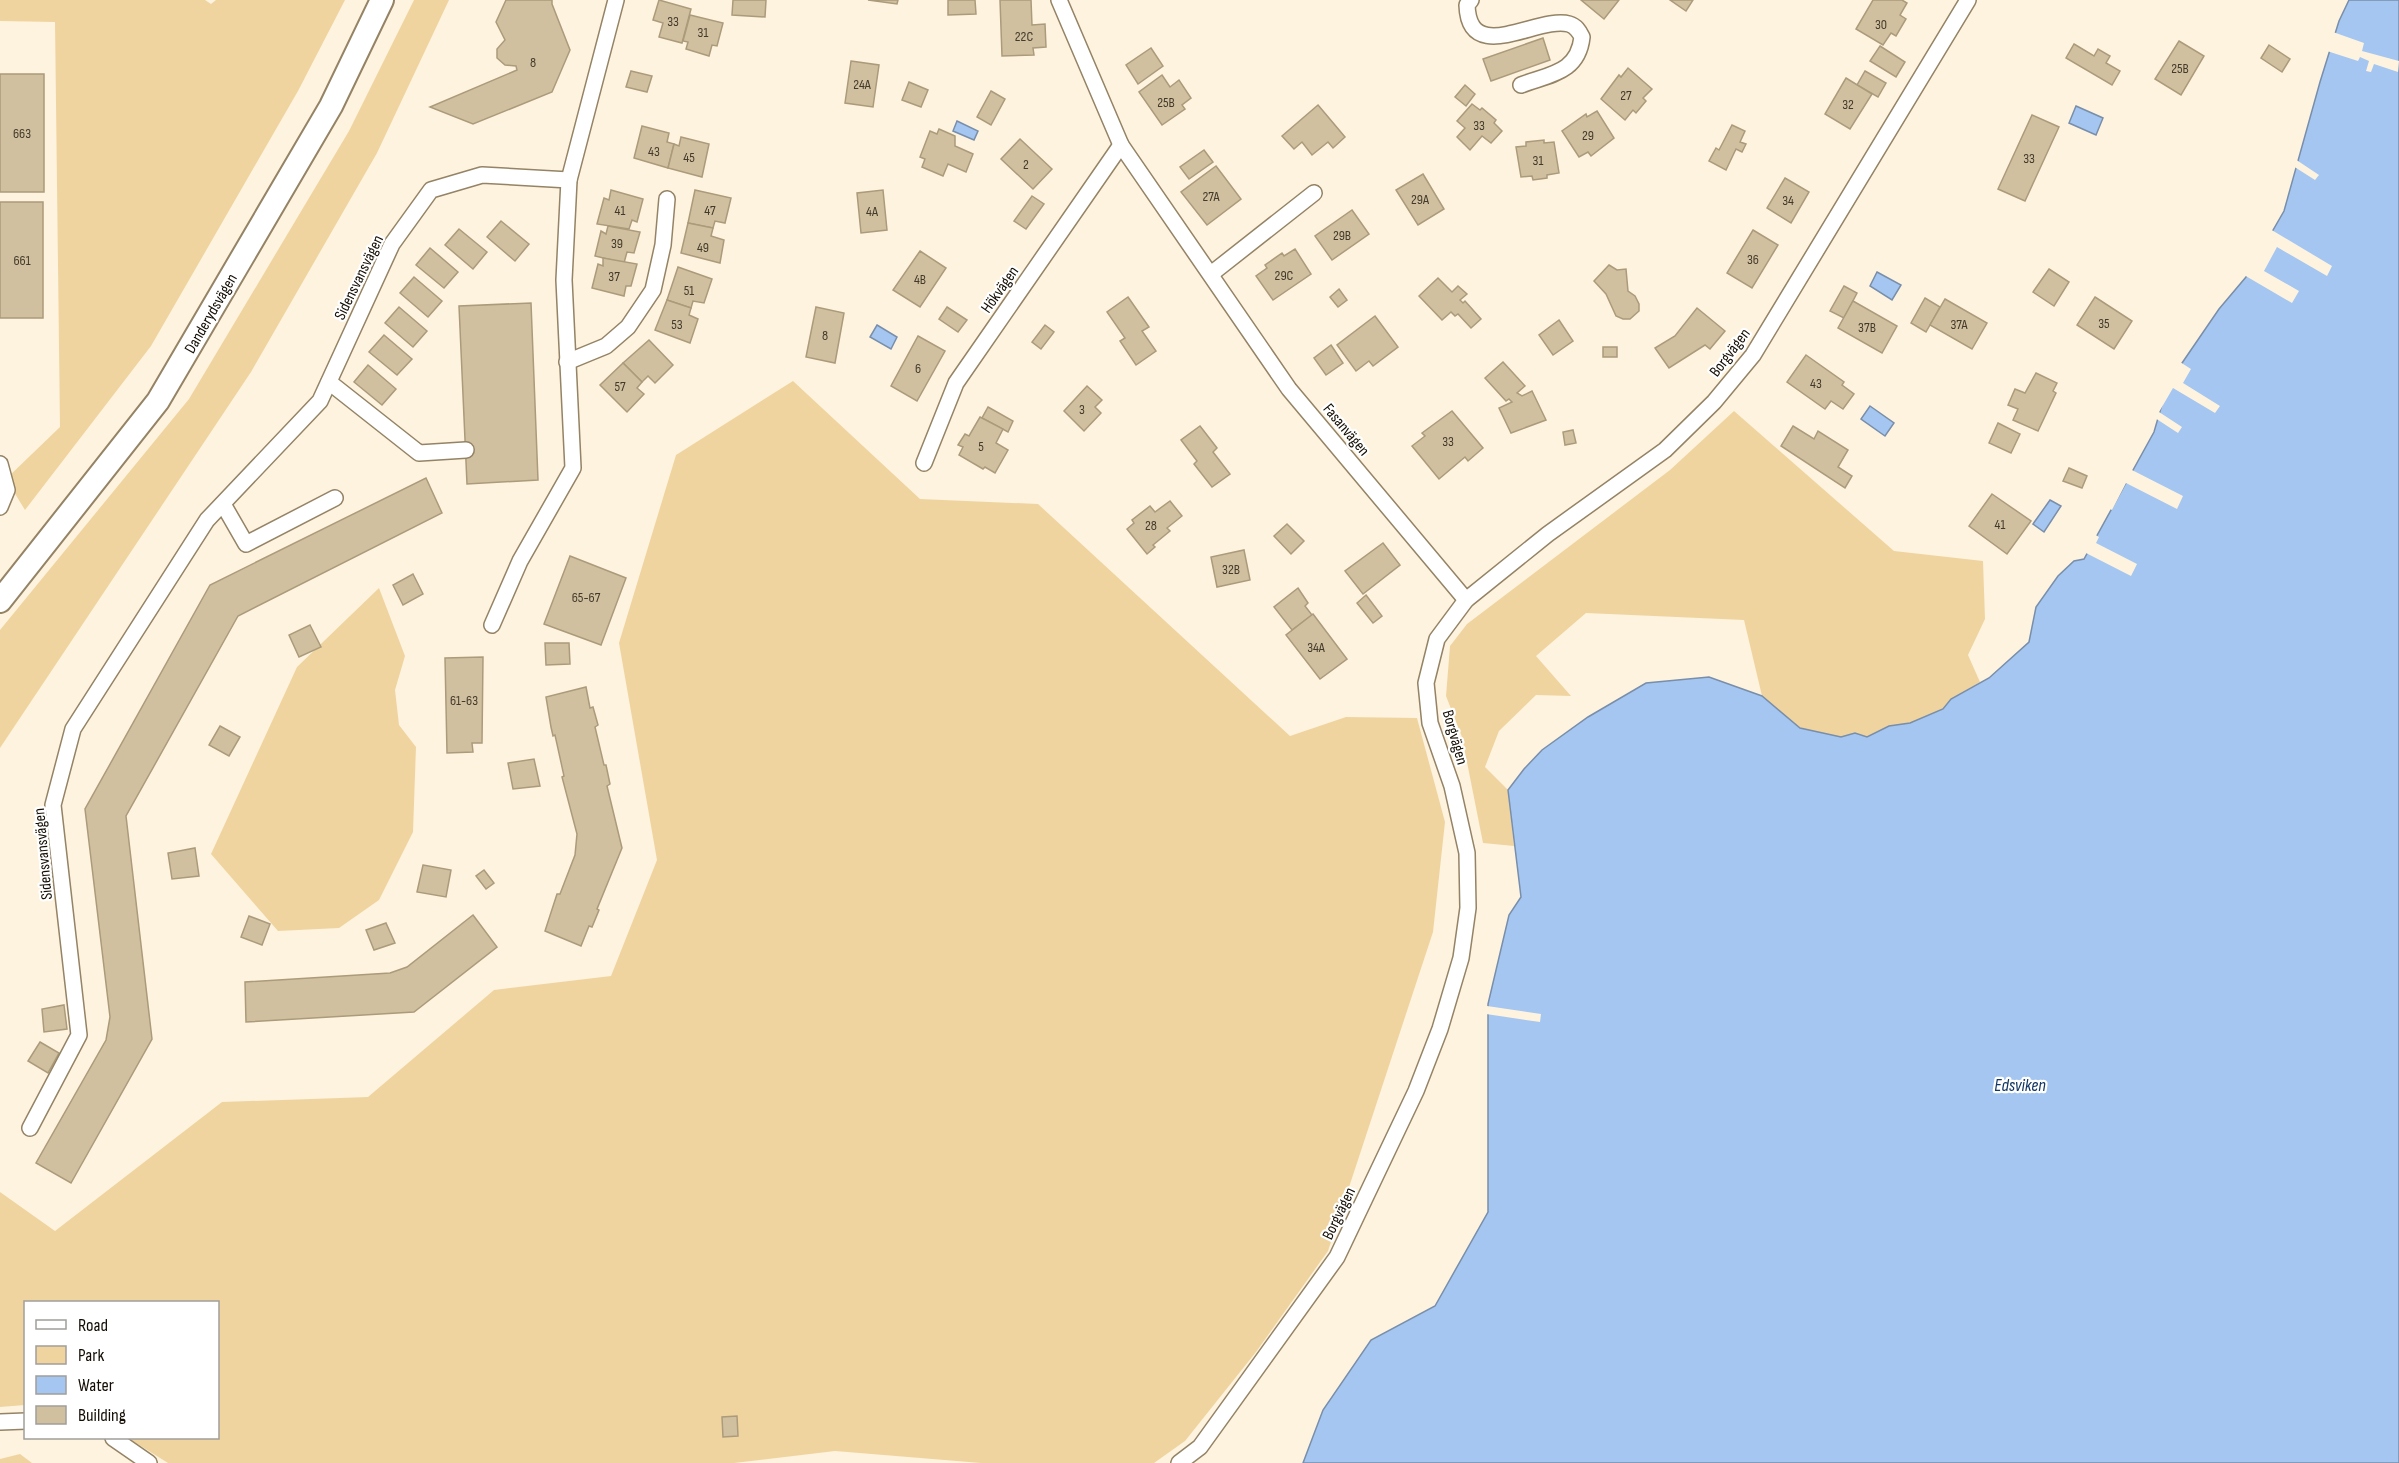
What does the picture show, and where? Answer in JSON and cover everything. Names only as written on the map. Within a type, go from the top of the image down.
[{"type":"main road","name":"Danderydsvägen","points":[[0,601],[158,401],[331,106],[382,0]]},
{"type":"street","points":[[492,626],[520,561],[573,468],[564,280],[569,180],[616,0]]},
{"type":"street","name":"Fasanvägen","points":[[1059,0],[1122,145],[1289,389],[1466,600]]},
{"type":"street","points":[[1471,0],[1467,5],[1467,19],[1473,29],[1483,35],[1510,33],[1557,24],[1569,24],[1578,29],[1582,37],[1575,61],[1562,70],[1521,85]]},
{"type":"street","name":"Borgvägen","points":[[1179,1463],[1200,1447],[1337,1257],[1416,1091],[1440,1029],[1461,958],[1468,908],[1467,853],[1452,786],[1430,723],[1426,683],[1437,639],[1466,600],[1548,534],[1665,450],[1714,402],[1752,355],[1968,0]]},
{"type":"street","name":"Hökvägen","points":[[924,463],[956,383],[1122,145]]},
{"type":"street","name":"Sidensvansvägen","points":[[30,1128],[79,1035],[53,805],[73,729],[207,520],[320,401],[392,244],[431,190],[482,175],[569,180]]},
{"type":"street","points":[[1210,274],[1314,193]]},
{"type":"street","points":[[567,362],[606,346],[628,327],[653,290],[663,245],[667,199]]},
{"type":"street","points":[[329,381],[419,453],[466,450]]},
{"type":"street","points":[[0,464],[7,490],[0,507]]},
{"type":"street","points":[[223,504],[246,544],[335,498]]},
{"type":"street","points":[[0,1422],[24,1421]]},
{"type":"street","points":[[116,1439],[149,1463]]},
{"type":"green space","points":[[0,0],[205,0],[211,4],[216,0],[345,0],[298,91],[151,346],[25,510],[6,479],[60,427],[55,22],[0,21]]},
{"type":"green space","points":[[414,0],[449,0],[377,153],[251,372],[0,748],[0,630],[189,399],[349,131]]},
{"type":"green space","points":[[793,381],[920,499],[1038,504],[1290,736],[1346,717],[1417,718],[1445,822],[1433,932],[1328,1251],[1256,1352],[1185,1441],[1154,1463],[981,1463],[835,1451],[734,1463],[168,1463],[130,1439],[219,1439],[219,1301],[24,1301],[24,1405],[0,1407],[0,1192],[55,1231],[222,1102],[368,1097],[494,990],[611,976],[657,860],[619,643],[676,455]]},
{"type":"green space","points":[[1734,411],[1894,551],[1983,561],[1985,619],[1968,655],[1980,682],[1951,699],[1943,709],[1910,723],[1889,726],[1867,737],[1855,733],[1841,737],[1800,728],[1762,696],[1744,620],[1586,613],[1536,656],[1571,696],[1536,695],[1499,731],[1485,767],[1508,790],[1514,846],[1483,843],[1462,737],[1446,696],[1450,646],[1467,624],[1670,470]]},
{"type":"green space","points":[[379,588],[405,656],[395,690],[399,725],[416,747],[413,832],[379,900],[339,928],[278,931],[211,854],[297,667]]},
{"type":"green space","points":[[20,1454],[32,1463],[0,1463],[0,1459]]},
{"type":"water","name":"Edsviken","points":[[2349,0],[2399,0],[2399,1463],[1303,1463],[1323,1410],[1371,1340],[1435,1306],[1488,1212],[1488,1004],[1509,915],[1521,897],[1508,790],[1542,750],[1588,717],[1646,683],[1709,677],[1762,696],[1800,728],[1841,737],[1855,733],[1867,737],[1889,726],[1910,723],[1943,709],[1951,699],[1989,678],[2029,642],[2036,607],[2058,576],[2074,561],[2084,559],[2154,432],[2163,401],[2180,366],[2219,309],[2246,277],[2284,211],[2320,82],[2339,21]]},
{"type":"water","points":[[2076,106],[2103,118],[2096,135],[2069,123]]},
{"type":"water","points":[[957,121],[978,131],[974,140],[953,131]]},
{"type":"water","points":[[1877,272],[1901,285],[1892,300],[1870,286]]},
{"type":"water","points":[[877,325],[897,337],[891,349],[870,337]]},
{"type":"water","points":[[1870,406],[1894,423],[1885,436],[1861,419]]},
{"type":"water","points":[[2050,500],[2061,506],[2044,532],[2033,524]]},
{"type":"pier","points":[[2333,32],[2364,43],[2362,51],[2399,61],[2398,72],[2374,64],[2371,72],[2366,71],[2369,61],[2360,57],[2358,61],[2327,51]]},
{"type":"pier","points":[[2295,159],[2319,175],[2315,180],[2293,166]]},
{"type":"pier","points":[[2270,229],[2332,266],[2327,276],[2277,247],[2264,271],[2299,291],[2292,303],[2244,275]]},
{"type":"pier","points":[[2180,362],[2191,369],[2183,383],[2220,406],[2215,413],[2173,388],[2159,412],[2182,427],[2178,433],[2155,418],[2160,400]]},
{"type":"pier","points":[[2130,469],[2183,496],[2177,509],[2126,483],[2112,510],[2108,508]]},
{"type":"pier","points":[[2094,534],[2099,537],[2096,543],[2137,564],[2131,576],[2084,552]]},
{"type":"pier","points":[[1487,1006],[1541,1014],[1540,1022],[1486,1014]]},
{"type":"building","points":[[506,0],[552,0],[570,50],[552,92],[473,124],[430,107],[517,70],[516,66],[505,65],[497,58],[497,49],[505,40],[496,22]]},
{"type":"building","points":[[659,0],[691,9],[682,43],[659,37],[663,23],[653,20]]},
{"type":"building","points":[[733,0],[766,0],[765,17],[732,15]]},
{"type":"building","points":[[868,0],[898,0],[897,4]]},
{"type":"building","points":[[948,0],[975,0],[976,14],[948,15]]},
{"type":"building","points":[[1000,0],[1031,0],[1032,25],[1045,24],[1046,47],[1033,48],[1034,55],[1002,56]]},
{"type":"building","points":[[1581,0],[1619,0],[1604,19]]},
{"type":"building","points":[[1670,0],[1693,0],[1686,11]]},
{"type":"building","points":[[1873,0],[1902,0],[1907,3],[1900,15],[1906,19],[1896,36],[1891,33],[1883,45],[1856,29]]},
{"type":"building","points":[[690,15],[723,23],[717,46],[712,45],[709,56],[686,49],[688,42],[683,41]]},
{"type":"building","points":[[1543,38],[1550,60],[1491,81],[1483,59]]},
{"type":"building","points":[[2179,41],[2204,56],[2181,95],[2155,79]]},
{"type":"building","points":[[2074,44],[2094,56],[2098,49],[2110,56],[2106,63],[2120,71],[2112,85],[2066,58]]},
{"type":"building","points":[[2269,45],[2290,59],[2282,72],[2261,58]]},
{"type":"building","points":[[1880,46],[1905,62],[1896,77],[1870,61]]},
{"type":"building","points":[[1151,48],[1163,66],[1138,84],[1126,65]]},
{"type":"building","points":[[851,61],[879,65],[873,107],[845,103]]},
{"type":"building","points":[[1628,68],[1652,89],[1643,98],[1646,101],[1636,113],[1633,110],[1625,120],[1601,99],[1619,75],[1621,77]]},
{"type":"building","points":[[631,71],[652,76],[647,92],[626,87]]},
{"type":"building","points":[[1865,71],[1886,83],[1878,97],[1857,85]]},
{"type":"building","points":[[0,74],[44,74],[44,192],[0,192]]},
{"type":"building","points":[[1162,75],[1170,87],[1179,80],[1191,98],[1182,105],[1185,109],[1162,125],[1139,92]]},
{"type":"building","points":[[1846,78],[1872,94],[1850,129],[1825,114]]},
{"type":"building","points":[[909,82],[928,90],[921,107],[902,100]]},
{"type":"building","points":[[1465,85],[1475,94],[1466,106],[1455,97]]},
{"type":"building","points":[[991,91],[1005,99],[991,125],[977,117]]},
{"type":"building","points":[[1472,104],[1480,110],[1482,108],[1496,120],[1494,123],[1502,131],[1491,143],[1482,136],[1470,150],[1457,137],[1465,128],[1457,121]]},
{"type":"building","points":[[1318,105],[1345,137],[1333,148],[1328,142],[1312,155],[1302,142],[1294,149],[1282,136]]},
{"type":"building","points":[[1597,111],[1614,138],[1591,156],[1588,152],[1579,157],[1562,131],[1586,114],[1587,117]]},
{"type":"building","points":[[2032,115],[2059,127],[2025,201],[1998,189]]},
{"type":"building","points":[[1732,125],[1745,131],[1740,142],[1746,144],[1742,152],[1736,149],[1726,170],[1709,161],[1716,148],[1719,150]]},
{"type":"building","points":[[642,126],[669,133],[667,142],[674,144],[668,168],[634,158]]},
{"type":"building","points":[[939,129],[955,136],[955,146],[973,154],[966,172],[948,164],[943,176],[922,167],[925,159],[920,157],[930,131],[937,134]]},
{"type":"building","points":[[681,137],[709,144],[702,177],[668,168],[674,144],[679,146]]},
{"type":"building","points":[[1020,139],[1052,169],[1033,189],[1001,159]]},
{"type":"building","points":[[1544,140],[1544,143],[1554,142],[1559,173],[1533,180],[1532,176],[1521,177],[1516,147],[1526,146],[1526,142]]},
{"type":"building","points":[[1204,150],[1213,162],[1189,179],[1180,167]]},
{"type":"building","points":[[1216,166],[1241,199],[1207,225],[1181,192]]},
{"type":"building","points":[[1423,174],[1444,209],[1418,225],[1396,190]]},
{"type":"building","points":[[1785,178],[1809,192],[1791,223],[1767,208]]},
{"type":"building","points":[[611,190],[643,199],[637,222],[632,220],[629,229],[597,224],[604,198],[609,200]]},
{"type":"building","points":[[695,190],[731,198],[725,223],[715,221],[713,228],[688,223]]},
{"type":"building","points":[[883,190],[887,230],[861,233],[857,193]]},
{"type":"building","points":[[1032,196],[1044,204],[1026,229],[1014,221]]},
{"type":"building","points":[[0,202],[43,202],[43,318],[0,318]]},
{"type":"building","points":[[1352,210],[1369,234],[1332,260],[1315,236]]},
{"type":"building","points":[[501,221],[529,244],[515,261],[487,237]]},
{"type":"building","points":[[688,223],[713,228],[711,236],[724,240],[720,263],[681,253]]},
{"type":"building","points":[[608,226],[640,232],[634,253],[627,252],[624,263],[595,256],[601,231],[606,234]]},
{"type":"building","points":[[459,229],[487,252],[473,269],[445,245]]},
{"type":"building","points":[[1753,230],[1778,245],[1752,288],[1727,273]]},
{"type":"building","points":[[430,248],[458,272],[444,288],[416,265]]},
{"type":"building","points":[[1295,249],[1311,274],[1273,300],[1256,276],[1267,268],[1265,265],[1282,253],[1284,256]]},
{"type":"building","points":[[920,251],[946,268],[920,307],[893,290]]},
{"type":"building","points":[[603,258],[637,264],[631,286],[626,286],[624,296],[592,288],[598,264],[603,266]]},
{"type":"building","points":[[1609,265],[1617,270],[1626,269],[1628,291],[1635,296],[1639,304],[1639,311],[1630,319],[1616,316],[1606,294],[1594,281]]},
{"type":"building","points":[[678,267],[712,279],[704,303],[693,301],[691,308],[667,300]]},
{"type":"building","points":[[2049,269],[2069,282],[2054,306],[2033,292]]},
{"type":"building","points":[[414,277],[442,301],[428,317],[400,293]]},
{"type":"building","points":[[1438,278],[1452,292],[1458,286],[1467,294],[1460,300],[1463,303],[1465,301],[1481,319],[1471,328],[1458,314],[1455,316],[1451,312],[1442,320],[1419,296]]},
{"type":"building","points":[[1844,286],[1857,293],[1844,318],[1830,311]]},
{"type":"building","points":[[1339,289],[1347,300],[1338,307],[1330,297]]},
{"type":"building","points":[[1128,297],[1149,327],[1142,331],[1156,351],[1136,365],[1120,341],[1125,338],[1107,312]]},
{"type":"building","points":[[2095,297],[2132,321],[2114,349],[2077,325]]},
{"type":"building","points":[[1925,298],[1940,307],[1926,332],[1911,323]]},
{"type":"building","points":[[1945,299],[1987,323],[1972,349],[1930,325]]},
{"type":"building","points":[[667,300],[691,308],[689,315],[698,319],[690,343],[655,330]]},
{"type":"building","points":[[1853,301],[1897,326],[1882,353],[1838,328]]},
{"type":"building","points":[[531,303],[538,480],[467,484],[459,306]]},
{"type":"building","points":[[399,307],[427,331],[413,347],[385,323]]},
{"type":"building","points":[[816,307],[844,313],[835,363],[806,357]]},
{"type":"building","points":[[947,307],[967,320],[958,332],[939,319]]},
{"type":"building","points":[[1697,308],[1725,331],[1710,349],[1705,345],[1669,368],[1655,348],[1675,336]]},
{"type":"building","points":[[1375,316],[1398,347],[1373,366],[1369,361],[1356,371],[1337,345]]},
{"type":"building","points":[[1559,320],[1573,341],[1553,355],[1539,335]]},
{"type":"building","points":[[1045,325],[1054,332],[1041,349],[1032,342]]},
{"type":"building","points":[[384,335],[412,359],[397,375],[369,352]]},
{"type":"building","points":[[918,336],[945,351],[917,401],[891,386]]},
{"type":"building","points":[[649,340],[673,365],[655,383],[648,376],[642,382],[623,363]]},
{"type":"building","points":[[1331,345],[1343,363],[1326,375],[1314,358]]},
{"type":"building","points":[[1603,347],[1617,347],[1617,357],[1603,357]]},
{"type":"building","points":[[1806,355],[1844,382],[1842,385],[1854,394],[1843,409],[1831,401],[1825,409],[1787,382]]},
{"type":"building","points":[[1503,362],[1525,386],[1517,393],[1522,396],[1532,391],[1546,420],[1511,433],[1499,408],[1512,402],[1509,399],[1506,401],[1485,378]]},
{"type":"building","points":[[623,363],[642,382],[637,388],[644,394],[627,412],[600,385]]},
{"type":"building","points":[[368,365],[396,389],[382,405],[354,382]]},
{"type":"building","points":[[2036,373],[2057,383],[2053,391],[2056,393],[2038,431],[2013,420],[2018,409],[2008,405],[2015,389],[2025,393]]},
{"type":"building","points":[[1087,386],[1102,400],[1095,407],[1101,413],[1084,431],[1064,411]]},
{"type":"building","points":[[988,407],[1013,421],[1008,432],[982,418]]},
{"type":"building","points":[[1452,411],[1483,448],[1468,461],[1465,457],[1439,479],[1412,446],[1425,436],[1422,433]]},
{"type":"building","points":[[980,417],[1003,429],[996,443],[1008,450],[995,473],[959,455],[963,447],[958,445],[965,434],[969,436]]},
{"type":"building","points":[[1998,423],[2020,434],[2011,453],[1989,443]]},
{"type":"building","points":[[1200,426],[1217,448],[1213,452],[1230,474],[1212,487],[1194,464],[1197,461],[1181,440]]},
{"type":"building","points":[[1793,426],[1814,439],[1818,431],[1848,450],[1838,467],[1852,476],[1845,488],[1781,446]]},
{"type":"building","points":[[1573,430],[1576,443],[1565,445],[1563,432]]},
{"type":"building","points":[[2069,468],[2087,476],[2082,488],[2063,481]]},
{"type":"building","points":[[426,478],[442,513],[238,616],[126,816],[152,1039],[71,1183],[36,1163],[106,1040],[110,1017],[85,809],[210,585]]},
{"type":"building","points":[[1992,494],[2031,521],[2007,554],[1969,526]]},
{"type":"building","points":[[1170,501],[1182,516],[1167,528],[1170,531],[1153,545],[1155,547],[1147,554],[1127,529],[1134,523],[1132,520],[1150,506],[1155,512]]},
{"type":"building","points":[[1287,524],[1304,541],[1291,554],[1274,536]]},
{"type":"building","points":[[1383,543],[1400,565],[1363,594],[1345,571]]},
{"type":"building","points":[[1244,550],[1250,580],[1217,587],[1211,557]]},
{"type":"building","points":[[570,556],[626,578],[601,645],[544,624]]},
{"type":"building","points":[[413,574],[423,594],[403,605],[393,585]]},
{"type":"building","points":[[1298,588],[1308,603],[1305,606],[1312,615],[1292,630],[1274,607]]},
{"type":"building","points":[[1366,595],[1382,616],[1373,623],[1357,603]]},
{"type":"building","points":[[1313,614],[1347,659],[1320,679],[1286,635]]},
{"type":"building","points":[[310,625],[321,647],[299,657],[289,635]]},
{"type":"building","points":[[545,643],[569,643],[570,664],[546,665]]},
{"type":"building","points":[[483,657],[482,743],[472,743],[473,752],[447,753],[445,658]]},
{"type":"building","points":[[586,687],[590,708],[593,707],[598,725],[595,727],[604,765],[606,765],[610,784],[607,786],[622,848],[592,927],[589,926],[581,946],[545,931],[557,894],[560,894],[575,855],[577,834],[562,777],[564,776],[555,735],[553,736],[546,697]]},
{"type":"building","points":[[220,726],[240,737],[229,756],[209,745]]},
{"type":"building","points":[[534,759],[540,786],[513,789],[508,763]]},
{"type":"building","points":[[195,848],[199,876],[172,879],[168,853]]},
{"type":"building","points":[[423,865],[451,870],[446,897],[417,892]]},
{"type":"building","points":[[484,870],[494,883],[486,889],[476,876]]},
{"type":"building","points":[[473,915],[497,947],[414,1012],[246,1022],[245,982],[390,973],[407,967]]},
{"type":"building","points":[[249,916],[270,924],[262,945],[241,937]]},
{"type":"building","points":[[386,923],[395,943],[374,950],[366,930]]},
{"type":"building","points":[[64,1005],[67,1029],[44,1032],[42,1009]]},
{"type":"building","points":[[40,1042],[59,1053],[48,1073],[28,1061]]},
{"type":"building","points":[[737,1416],[738,1436],[723,1437],[722,1417]]}]
